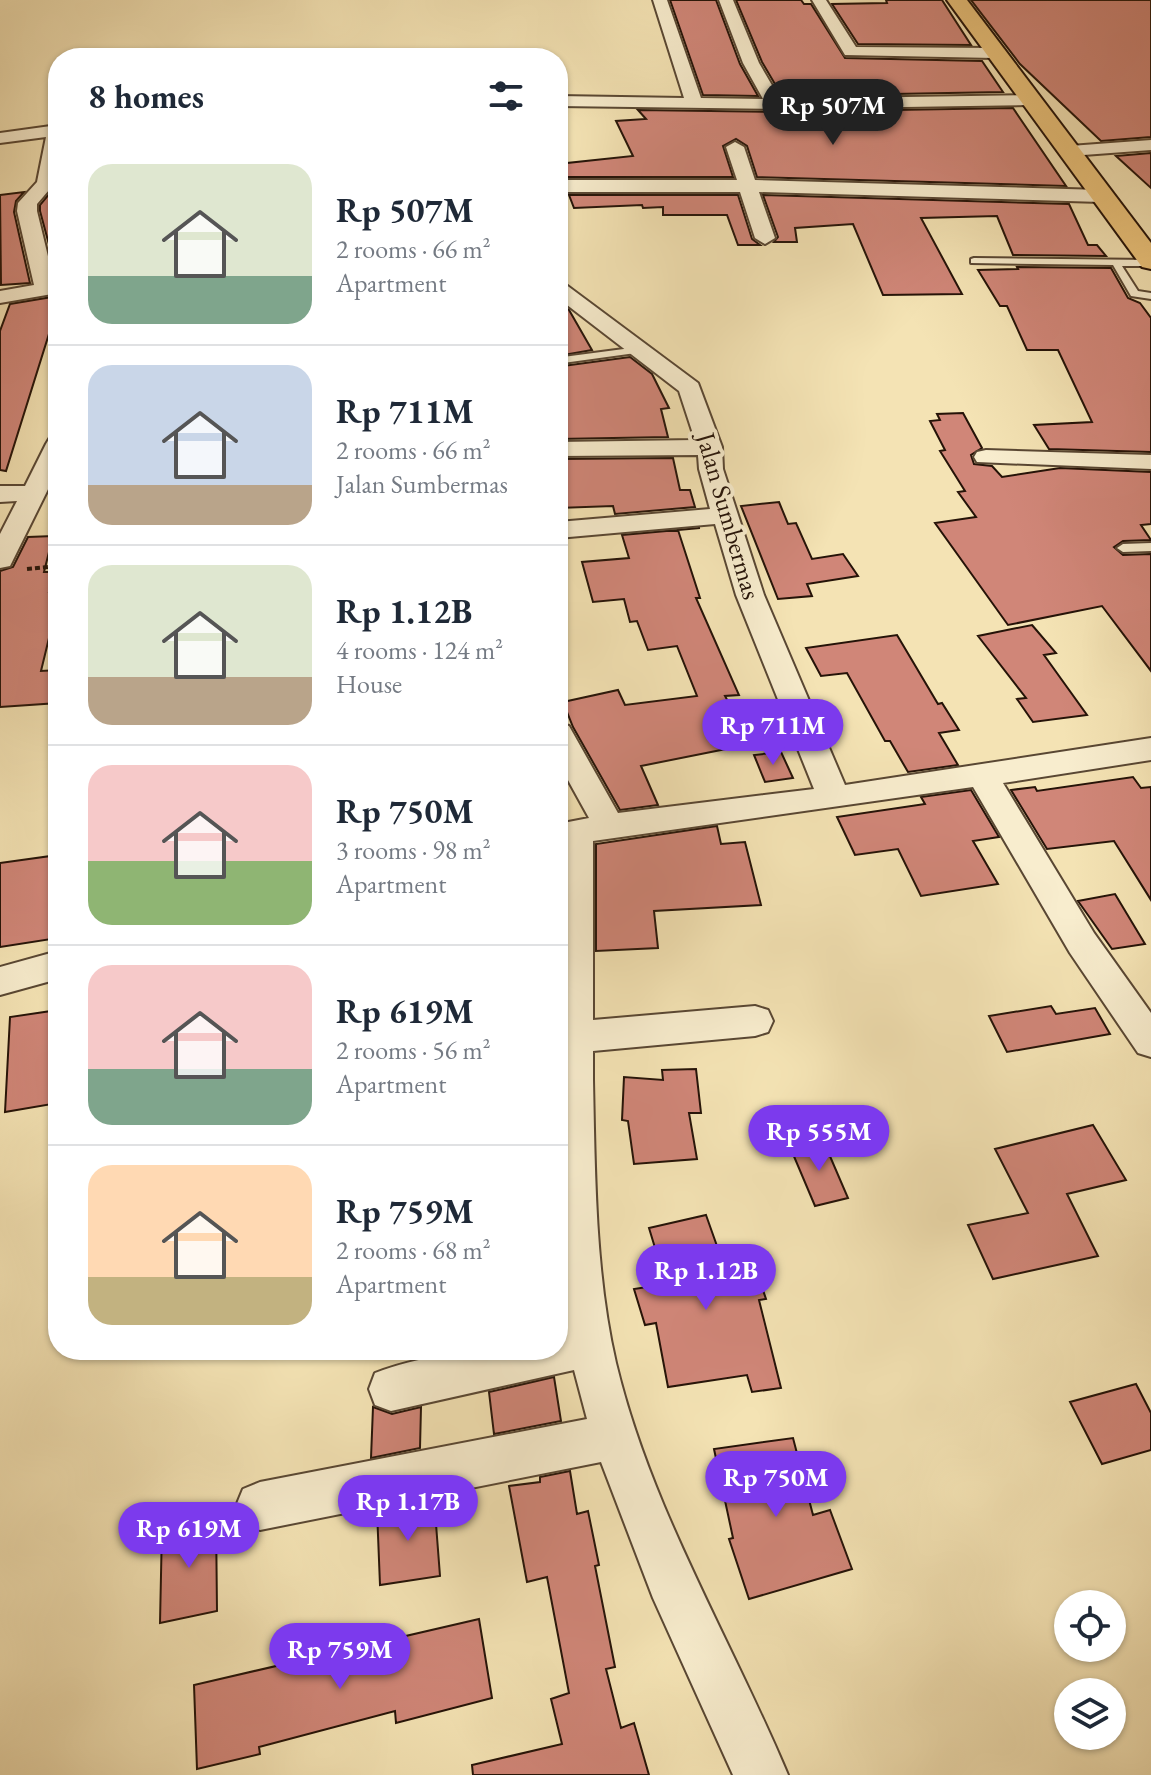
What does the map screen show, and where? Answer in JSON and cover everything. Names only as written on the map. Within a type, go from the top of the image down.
[{"type":"highway","points":[[957,0],[1151,262]]},
{"type":"street","points":[[660,0],[694,103]]},
{"type":"street","points":[[726,0],[751,63],[774,104]]},
{"type":"street","points":[[819,0],[851,52],[994,53]]},
{"type":"street","points":[[568,101],[774,104],[1030,100]]},
{"type":"street","points":[[0,138],[48,131]]},
{"type":"street","points":[[1070,151],[1151,145]]},
{"type":"street","points":[[735,147],[765,238]]},
{"type":"street","points":[[48,173],[46,183],[28,203],[27,211],[48,278]]},
{"type":"street","points":[[568,186],[750,186],[1101,196]]},
{"type":"street","points":[[0,297],[48,289]]},
{"type":"street","name":"Jalan Sumbermas","points":[[568,295],[690,388],[710,447],[711,469],[750,595],[834,798]]},
{"type":"street","points":[[572,320],[599,316]]},
{"type":"street","points":[[568,449],[710,447]]},
{"type":"street","points":[[986,457],[1151,462]]},
{"type":"street","points":[[0,558],[48,467]]},
{"type":"street","points":[[0,494],[34,493]]},
{"type":"street","points":[[568,529],[725,515]]},
{"type":"street","points":[[581,831],[834,798],[1151,749]]},
{"type":"street","points":[[568,774],[581,831],[575,1037],[568,1130]]},
{"type":"street","points":[[982,775],[1082,943],[1151,1042]]},
{"type":"street","points":[[0,981],[48,968]]},
{"type":"street","points":[[575,1037],[755,1021]]},
{"type":"street","points":[[568,1172],[597,1376],[616,1436],[679,1606],[761,1775]]},
{"type":"street","points":[[568,1350],[592,1345]]},
{"type":"street","points":[[391,1389],[523,1360]]},
{"type":"street","points":[[260,1506],[616,1436]]},
{"type":"lane","points":[[974,261],[1151,262]]},
{"type":"lane","points":[[1116,263],[1135,294],[1151,296]]},
{"type":"lane","points":[[568,359],[639,350]]},
{"type":"lane","points":[[1123,548],[1151,547]]},
{"type":"building","points":[[670,0],[716,0],[740,64],[758,96],[703,95]]},
{"type":"building","points":[[736,0],[801,0],[804,4],[811,4],[845,58],[982,61],[1003,92],[782,96],[762,62]]},
{"type":"building","points":[[886,0],[942,0],[971,45],[858,44],[832,4],[887,3]]},
{"type":"building","points":[[971,0],[1151,0],[1151,137],[1101,141],[1020,64]]},
{"type":"building","points":[[1013,108],[1066,186],[757,177],[747,146],[736,139],[723,146],[733,177],[568,177],[568,163],[633,156],[616,121],[646,119],[638,110],[774,112]]},
{"type":"building","points":[[1151,153],[1151,188],[1116,156]]},
{"type":"building","points":[[24,192],[16,201],[14,212],[30,283],[1,285],[0,195]]},
{"type":"building","points":[[48,195],[48,241],[40,211],[40,205]]},
{"type":"building","points":[[569,195],[738,195],[752,239],[760,245],[738,245],[727,215],[663,215],[663,207],[643,208],[642,205],[574,208]]},
{"type":"building","points":[[763,195],[1069,204],[1088,245],[1097,245],[1106,256],[1013,255],[997,216],[921,218],[962,294],[883,295],[853,224],[795,228],[797,242],[774,242],[778,237]]},
{"type":"building","points":[[1017,267],[1111,268],[1128,298],[1140,303],[1151,318],[1151,452],[1049,449],[1034,425],[1092,422],[1058,350],[1027,350],[1007,306],[1000,306],[978,270]]},
{"type":"building","points":[[48,298],[48,337],[6,471],[0,470],[0,331],[10,304]]},
{"type":"building","points":[[568,309],[569,310],[592,350],[568,354]]},
{"type":"building","points":[[630,357],[652,374],[669,408],[661,409],[668,437],[568,439],[568,365]]},
{"type":"building","points":[[963,413],[982,448],[971,455],[974,464],[992,466],[1002,477],[1060,468],[1151,472],[1151,524],[1141,525],[1151,540],[1123,541],[1114,547],[1123,555],[1151,554],[1151,671],[1102,606],[1008,625],[935,523],[976,517],[958,492],[965,491],[940,451],[945,450],[930,421],[940,420],[937,414]]},
{"type":"building","points":[[673,458],[680,490],[690,490],[695,507],[615,514],[613,506],[568,508],[568,459]]},
{"type":"building","points":[[779,502],[788,524],[796,523],[812,559],[843,554],[858,576],[807,584],[812,596],[778,599],[741,506]]},
{"type":"building","points":[[700,528],[678,530],[700,598],[696,598],[739,695],[725,696],[751,744],[641,766],[658,805],[620,810],[573,727],[568,714],[568,701],[618,690],[625,705],[697,696],[677,646],[648,650],[637,621],[630,622],[624,599],[593,602],[582,562],[629,558],[622,535]]},
{"type":"building","points":[[48,536],[44,572],[48,572],[48,642],[41,671],[48,671],[48,704],[0,707],[0,571],[13,567],[28,537]]},
{"type":"building","points":[[1032,625],[1056,653],[1044,655],[1087,715],[1033,722],[1017,699],[1026,698],[978,636]]},
{"type":"building","points":[[897,635],[938,704],[942,703],[959,730],[939,733],[958,765],[908,772],[890,741],[885,741],[847,673],[821,676],[806,648]]},
{"type":"building","points":[[781,752],[793,778],[765,782],[754,755]]},
{"type":"building","points":[[1133,777],[1141,788],[1151,787],[1151,900],[1114,841],[1047,849],[1011,790],[1035,787],[1037,791]]},
{"type":"building","points":[[971,790],[999,837],[973,841],[998,884],[921,896],[898,849],[855,855],[837,817],[925,804],[921,797]]},
{"type":"building","points":[[717,826],[721,844],[745,842],[761,905],[654,911],[658,948],[596,951],[596,844]]},
{"type":"building","points":[[48,856],[48,940],[0,947],[0,863]]},
{"type":"building","points":[[1115,894],[1145,944],[1112,949],[1078,901]]},
{"type":"building","points":[[1051,1006],[1056,1014],[1095,1008],[1110,1034],[1007,1052],[989,1016]]},
{"type":"building","points":[[48,1011],[48,1105],[5,1112],[10,1017]]},
{"type":"building","points":[[696,1069],[701,1113],[689,1113],[697,1159],[634,1164],[628,1121],[622,1120],[624,1077],[663,1080],[662,1070]]},
{"type":"building","points":[[1093,1125],[1126,1180],[1067,1194],[1098,1256],[993,1279],[968,1225],[1028,1213],[995,1149]]},
{"type":"building","points":[[823,1140],[848,1198],[815,1206],[790,1147]]},
{"type":"building","points":[[706,1215],[728,1277],[756,1270],[766,1299],[759,1300],[781,1388],[752,1392],[747,1375],[668,1387],[656,1323],[645,1325],[634,1289],[666,1284],[649,1228]]},
{"type":"building","points":[[554,1377],[561,1421],[494,1434],[489,1392]]},
{"type":"building","points":[[1136,1384],[1151,1413],[1151,1450],[1102,1464],[1070,1402]]},
{"type":"building","points":[[373,1407],[392,1414],[421,1407],[420,1448],[371,1458]]},
{"type":"building","points":[[793,1438],[813,1515],[830,1510],[852,1569],[749,1599],[729,1539],[733,1538],[714,1449]]},
{"type":"building","points":[[570,1471],[577,1514],[588,1511],[599,1565],[595,1566],[615,1667],[606,1669],[621,1728],[634,1723],[649,1775],[473,1775],[472,1765],[562,1744],[551,1699],[569,1693],[547,1577],[527,1582],[509,1486],[540,1482],[540,1477]]},
{"type":"building","points":[[434,1498],[440,1576],[380,1585],[377,1510]]},
{"type":"building","points":[[216,1517],[217,1611],[160,1623],[162,1527]]},
{"type":"building","points":[[479,1619],[492,1698],[396,1723],[395,1711],[259,1747],[260,1754],[197,1769],[194,1685]]}]
